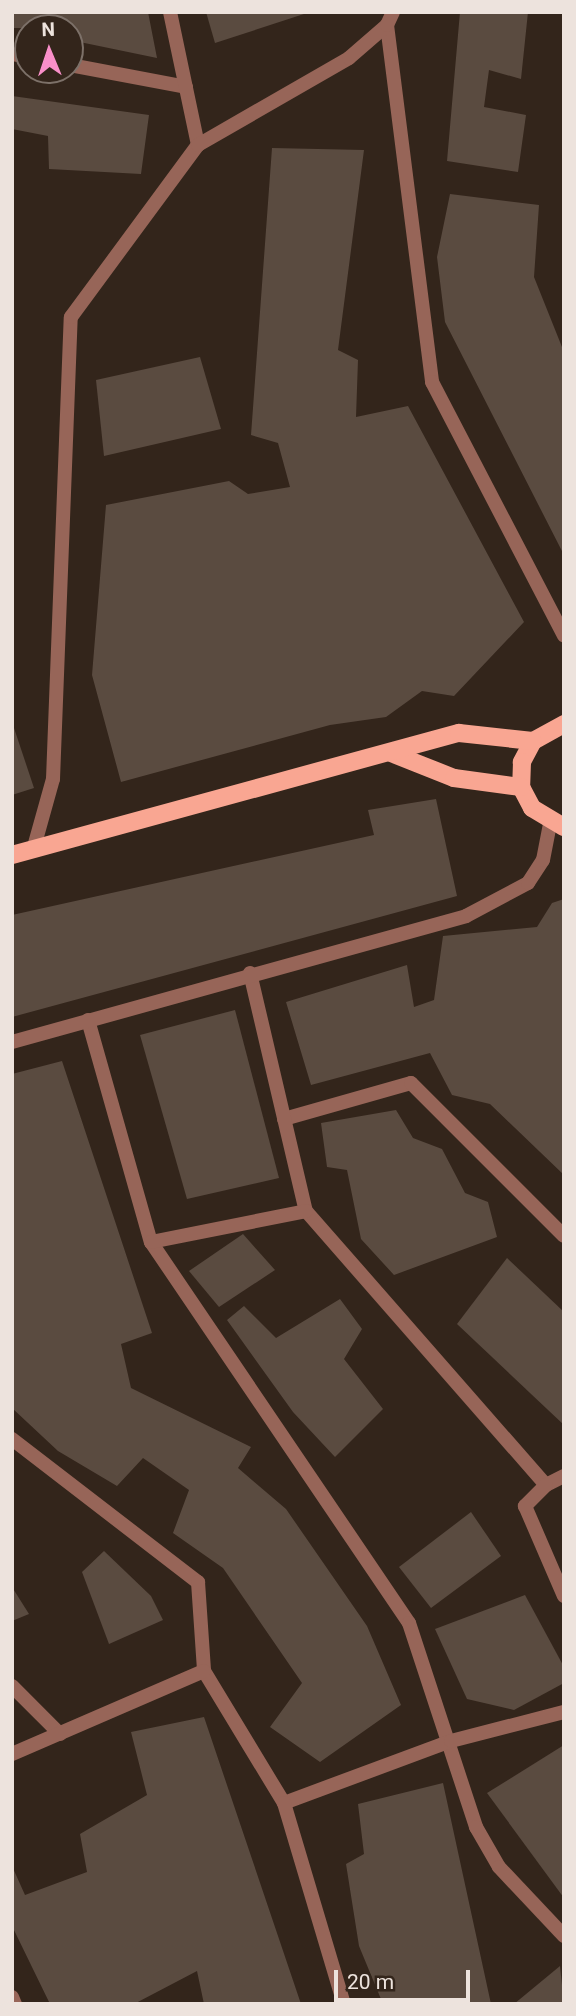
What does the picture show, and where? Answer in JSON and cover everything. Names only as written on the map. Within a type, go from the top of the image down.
[{"type":"main road","points":[[557,825],[532,808],[521,787],[522,762],[533,741],[564,724]]},
{"type":"main road","points":[[12,855],[459,733],[533,741]]},
{"type":"main road","points":[[391,753],[454,778],[521,787]]},
{"type":"street","points":[[170,12],[198,145]]},
{"type":"street","points":[[34,847],[53,779],[71,317],[198,145],[349,58],[388,17]]},
{"type":"street","points":[[388,17],[432,382],[564,636]]},
{"type":"street","points":[[84,68],[186,87]]},
{"type":"street","points":[[12,1042],[250,973],[466,916],[528,883],[543,860],[557,825]]},
{"type":"street","points":[[250,973],[306,1211],[547,1485]]},
{"type":"street","points":[[88,1020],[151,1242],[408,1623],[452,1741],[476,1827],[499,1867],[564,1936]]},
{"type":"street","points":[[284,1119],[411,1083],[564,1236]]},
{"type":"street","points":[[151,1242],[306,1211]]},
{"type":"street","points":[[12,1439],[198,1582],[204,1671],[284,1803],[344,2004]]},
{"type":"street","points":[[564,1476],[547,1485],[524,1506],[564,1596]]},
{"type":"street","points":[[12,1754],[204,1671]]},
{"type":"street","points":[[12,1686],[60,1734]]},
{"type":"street","points":[[284,1803],[452,1741],[564,1712]]},
{"type":"street","points":[[12,1997],[15,2004]]},
{"type":"building","points":[[12,12],[148,12],[157,58],[84,43],[84,14],[14,14],[12,28]]},
{"type":"building","points":[[206,12],[307,12],[307,13],[215,43]]},
{"type":"building","points":[[460,12],[528,12],[521,79],[489,70],[484,107],[526,115],[518,172],[447,161]]},
{"type":"building","points":[[12,96],[149,115],[141,174],[49,169],[48,136],[12,129]]},
{"type":"building","points":[[272,148],[364,150],[338,350],[358,360],[356,417],[408,406],[524,622],[454,696],[422,691],[386,717],[330,725],[121,782],[92,675],[106,505],[229,481],[248,494],[290,487],[278,443],[251,435]]},
{"type":"building","points":[[450,194],[539,205],[534,277],[564,352],[564,555],[445,322],[437,257]]},
{"type":"building","points":[[200,357],[221,429],[104,456],[96,380]]},
{"type":"building","points":[[12,722],[34,788],[12,795]]},
{"type":"building","points":[[436,799],[457,896],[12,1017],[12,915],[374,835],[368,810]]},
{"type":"building","points":[[564,899],[564,1175],[490,1104],[452,1095],[430,1053],[311,1085],[286,1002],[407,965],[414,1007],[434,1000],[443,936],[537,927],[552,903]]},
{"type":"building","points":[[235,1010],[279,1178],[187,1199],[140,1035]]},
{"type":"building","points":[[62,1061],[152,1333],[121,1344],[131,1388],[251,1447],[238,1468],[286,1509],[367,1626],[401,1705],[320,1762],[270,1727],[302,1683],[223,1568],[173,1533],[189,1490],[143,1458],[117,1486],[58,1451],[12,1408],[12,1074]]},
{"type":"building","points":[[396,1110],[413,1138],[442,1149],[465,1193],[488,1202],[497,1237],[394,1275],[361,1239],[347,1170],[327,1167],[321,1123]]},
{"type":"building","points":[[243,1234],[275,1270],[219,1307],[189,1271]]},
{"type":"building","points":[[507,1258],[564,1312],[564,1425],[457,1324]]},
{"type":"building","points":[[340,1299],[362,1329],[344,1359],[383,1409],[335,1457],[293,1412],[227,1320],[244,1306],[276,1338]]},
{"type":"building","points":[[471,1512],[501,1556],[431,1608],[399,1567]]},
{"type":"building","points":[[104,1551],[151,1596],[163,1620],[109,1644],[82,1572]]},
{"type":"building","points":[[12,1587],[29,1614],[12,1621]]},
{"type":"building","points":[[525,1595],[564,1667],[564,1683],[514,1710],[467,1699],[435,1629]]},
{"type":"building","points":[[204,1717],[301,2004],[204,2004],[197,1971],[134,2004],[50,2004],[12,1926],[12,1866],[25,1895],[87,1872],[80,1834],[147,1795],[131,1732]]},
{"type":"building","points":[[564,1745],[564,1898],[487,1793]]},
{"type":"building","points":[[443,1783],[491,2004],[383,2004],[359,1946],[346,1864],[364,1854],[358,1804]]},
{"type":"building","points":[[560,1966],[564,2004],[514,2004]]}]
